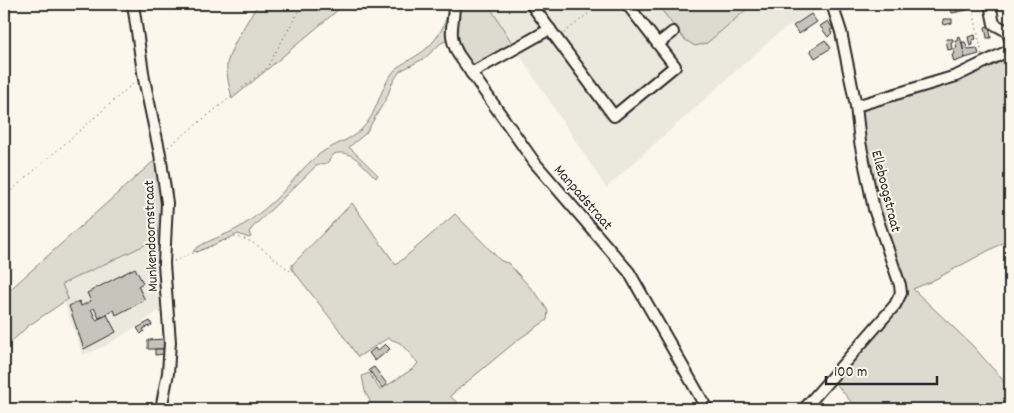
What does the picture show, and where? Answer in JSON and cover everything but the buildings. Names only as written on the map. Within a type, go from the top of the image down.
[{"type":"street","name":"Munkendoornstraat","points":[[134,4],[144,78],[160,154],[167,203],[164,264],[170,342],[168,373],[161,409]]},
{"type":"street","name":"Manpadstraat","points":[[454,4],[451,32],[452,43],[458,54],[535,163],[629,272],[707,409]]},
{"type":"street","points":[[531,4],[614,116],[675,66],[627,4]]},
{"type":"street","points":[[832,4],[841,32],[856,106],[956,76],[1010,50]]},
{"type":"street","points":[[990,4],[994,24],[1008,31],[1010,39]]},
{"type":"street","points":[[471,73],[550,29]]},
{"type":"street","points":[[658,44],[673,32]]},
{"type":"street","name":"Elleboogstraat","points":[[804,409],[895,305],[901,293],[874,209],[860,142],[856,106]]},
{"type":"path","points":[[160,154],[266,69],[303,4]]},
{"type":"path","points":[[557,38],[600,4]]},
{"type":"path","points":[[972,4],[984,63]]},
{"type":"path","points":[[4,197],[118,95],[137,80],[144,78]]},
{"type":"path","points":[[164,264],[234,237],[242,237],[252,242],[290,271]]},
{"type":"shaded area","points":[[258,4],[345,4],[232,99],[227,64],[236,41]]},
{"type":"shaded area","points":[[448,4],[451,4],[449,40],[441,43],[425,58],[400,71],[366,133],[349,147],[378,175],[376,178],[352,156],[340,153],[334,154],[327,163],[316,166],[253,227],[249,232],[251,237],[238,234],[197,252],[193,251],[203,244],[250,221],[276,199],[315,158],[361,130],[367,124],[385,85],[394,71],[423,51],[439,34],[446,19]]},
{"type":"shaded area","points":[[456,4],[488,4],[515,48],[473,72],[460,54],[453,33]]},
{"type":"shaded area","points":[[488,4],[826,4],[777,34],[606,188]]},
{"type":"shaded area","points":[[657,4],[753,4],[707,43],[695,46],[684,39]]},
{"type":"shaded area","points":[[1010,53],[1010,239],[930,282],[913,289],[972,345],[1010,388],[1010,409],[857,409],[833,380],[907,291],[878,211],[859,113],[863,109]]},
{"type":"shaded area","points":[[156,159],[164,207],[162,237],[62,284],[68,299],[28,326],[4,349],[4,295]]},
{"type":"shaded area","points":[[352,203],[396,265],[455,214],[501,261],[508,263],[539,297],[548,311],[547,320],[519,339],[450,396],[464,409],[374,409],[365,391],[362,376],[369,373],[380,390],[414,368],[418,363],[400,343],[388,338],[358,357],[292,269],[292,265]]},
{"type":"shaded area","points":[[162,237],[164,307],[105,346],[83,355],[64,302],[68,299],[61,285]]}]
